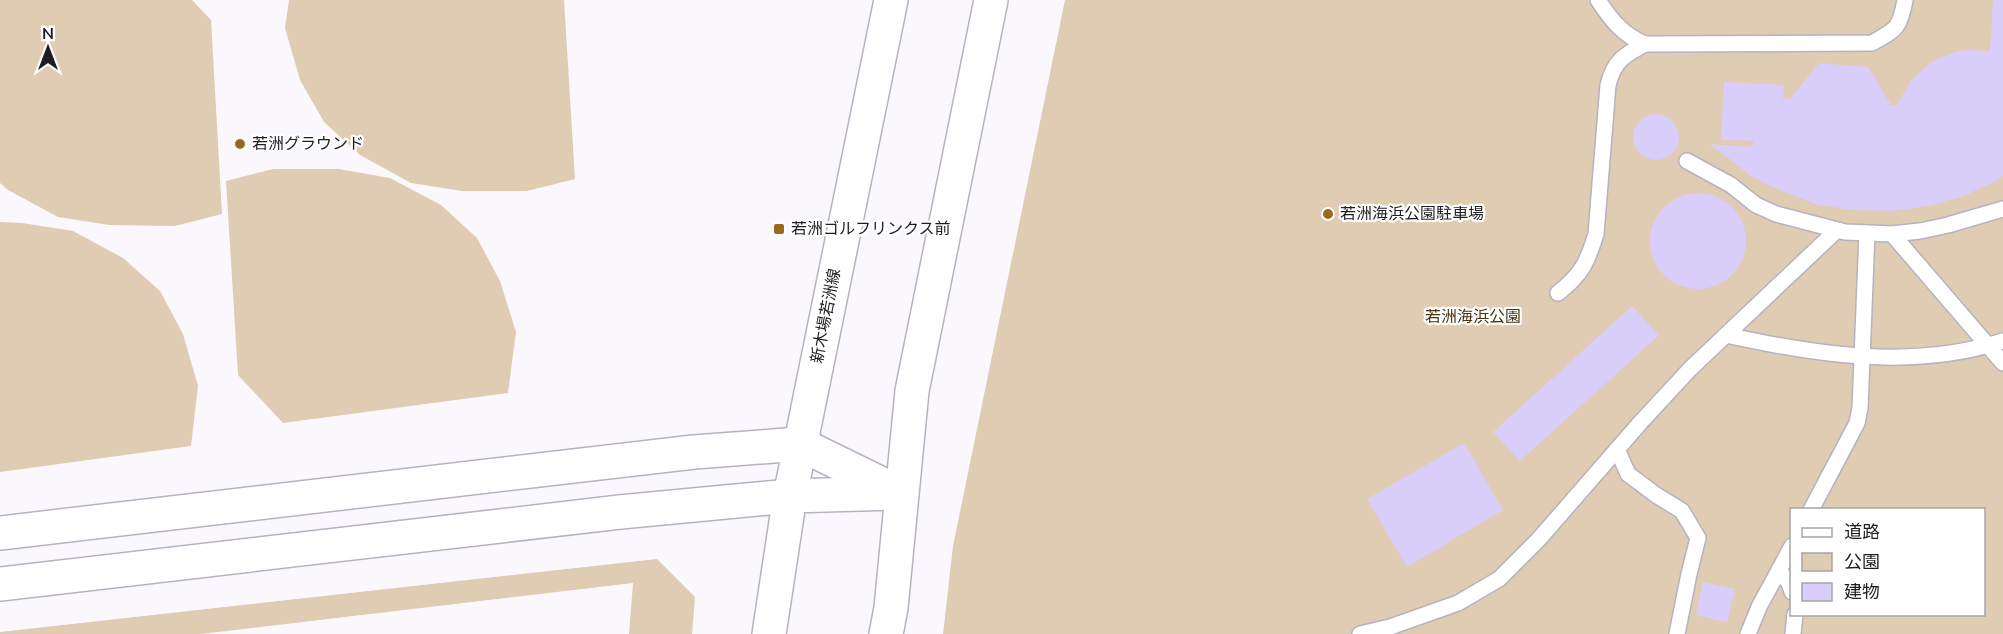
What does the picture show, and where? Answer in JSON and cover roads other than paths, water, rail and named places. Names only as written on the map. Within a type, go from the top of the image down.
[{"type":"street","name":"新木場若洲線","points":[[769,634],[800,444],[891,0]]},
{"type":"street","points":[[886,634],[891,608],[900,493],[912,391],[991,0]]},
{"type":"street","points":[[0,533],[694,452],[800,444],[900,493]]},
{"type":"street","points":[[0,584],[620,512],[790,496],[900,493]]},
{"type":"lane","points":[[1599,0],[1611,20],[1630,38],[1645,44],[1872,43],[1891,33],[1902,21],[1905,0]]},
{"type":"lane","points":[[1558,293],[1582,271],[1596,234],[1608,85],[1612,69],[1625,55],[1645,44]]},
{"type":"lane","points":[[1687,161],[1731,185],[1756,205],[1776,214],[1837,230],[1892,234],[1948,225],[2003,209]]},
{"type":"lane","points":[[1360,634],[1375,632],[1458,603],[1499,579],[1539,539],[1690,369],[1837,230]]},
{"type":"lane","points":[[1812,508],[1857,423],[1860,408],[1867,233]]},
{"type":"lane","points":[[1892,234],[2003,363]]},
{"type":"lane","points":[[1726,335],[1798,350],[1893,358],[1964,352],[2003,341]]},
{"type":"lane","points":[[1617,449],[1629,474],[1682,511],[1698,538],[1677,634]]},
{"type":"lane","points":[[1748,634],[1759,607],[1790,548]]},
{"type":"lane","points":[[1779,570],[1790,588]]},
{"type":"lane","points":[[1793,634],[1795,616]]},
{"type":"place","name":"若洲グラウンド","points":[[240,144]]},
{"type":"place","name":"若洲海浜公園駐車場","points":[[1328,214]]},
{"type":"place","name":"若洲ゴルフリンクス前","points":[[779,229]]},
{"type":"park label","name":"若洲海浜公園","points":[[1473,317]]}]
